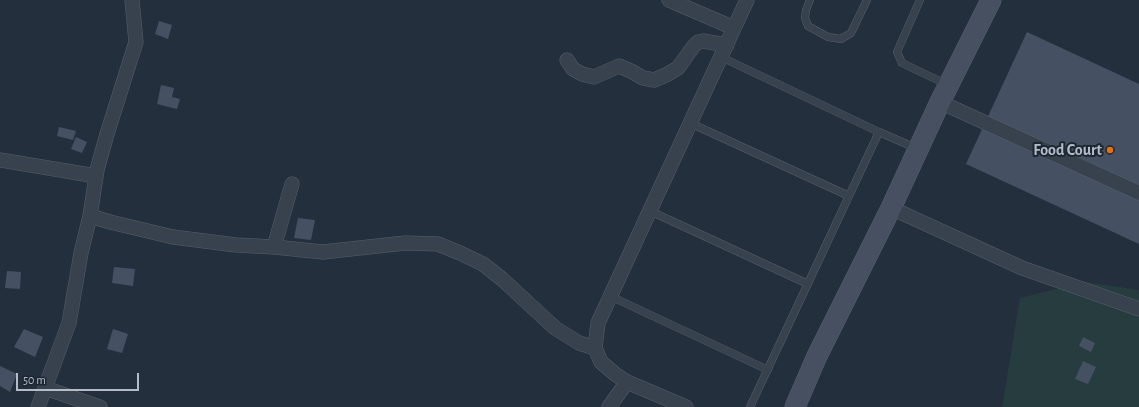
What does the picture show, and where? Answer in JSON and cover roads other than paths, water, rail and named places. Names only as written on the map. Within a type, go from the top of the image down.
[{"type":"main road","points":[[795,407],[817,356],[891,208],[944,94],[991,0]]},
{"type":"street","points":[[38,407],[70,324],[81,253],[90,216],[96,176],[107,134],[136,42],[132,0]]},
{"type":"street","points":[[669,0],[734,28]]},
{"type":"street","points":[[686,407],[627,382],[601,362],[595,348],[598,323],[748,0]]},
{"type":"street","points":[[567,60],[573,69],[582,74],[594,77],[612,71],[619,66],[631,70],[643,78],[654,80],[678,68],[698,42],[703,41],[724,51]]},
{"type":"street","points":[[944,94],[1139,193]]},
{"type":"street","points":[[0,160],[96,176]]},
{"type":"street","points":[[274,247],[292,184]]},
{"type":"street","points":[[891,208],[1022,268],[1139,309]]},
{"type":"street","points":[[90,216],[173,237],[236,245],[323,252],[405,243],[438,244],[483,264],[502,279],[555,328],[579,343],[595,348]]},
{"type":"street","points":[[609,407],[627,382]]},
{"type":"street","points":[[45,388],[100,407]]},
{"type":"lane","points":[[810,0],[804,18],[808,26],[828,37],[841,39],[851,33],[867,0]]},
{"type":"lane","points":[[920,0],[897,52],[902,63],[944,94]]},
{"type":"lane","points":[[724,51],[879,132],[918,149]]},
{"type":"lane","points":[[690,123],[849,196]]},
{"type":"lane","points":[[750,407],[879,132]]},
{"type":"lane","points":[[650,211],[808,284]]},
{"type":"lane","points":[[610,296],[768,370]]},
{"type":"place","name":"Food Court","points":[[1110,150]]}]
